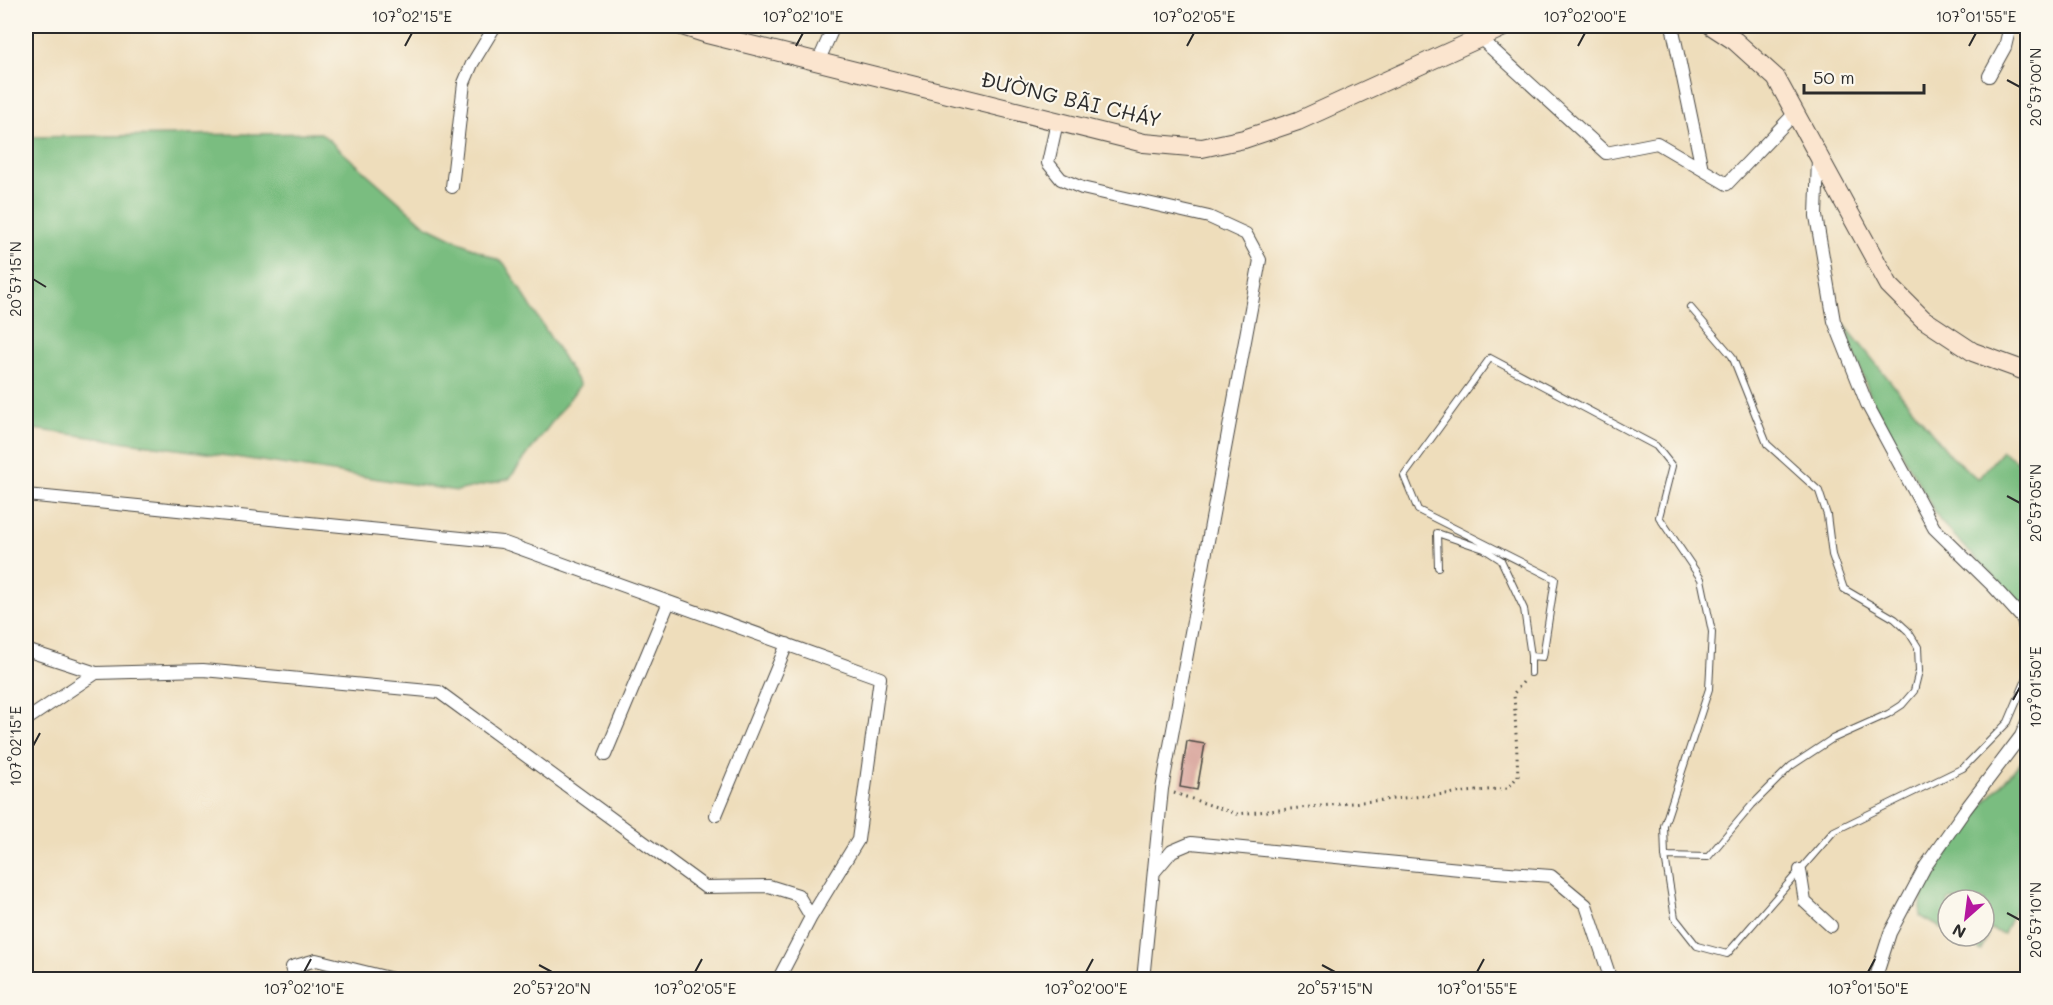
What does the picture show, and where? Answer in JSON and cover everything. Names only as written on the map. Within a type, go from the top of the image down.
[{"type":"main road","name":"ĐƯỜNG BÃI CHÁY","points":[[682,26],[706,34],[1144,143],[1202,148],[1244,139],[1298,121],[1506,26]]},
{"type":"main road","points":[[1719,27],[1776,78],[1889,285],[1923,319],[1972,352],[2028,372]]},
{"type":"street","points":[[452,187],[464,83],[472,64],[495,26]]},
{"type":"street","points":[[818,62],[834,26]]},
{"type":"street","points":[[1674,26],[1702,169]]},
{"type":"street","points":[[1989,76],[2005,47],[2010,26]]},
{"type":"street","points":[[1479,37],[1606,153],[1657,143],[1727,184],[1795,114]]},
{"type":"street","points":[[1057,122],[1048,163],[1061,179],[1083,188],[1209,217],[1246,234],[1260,260],[1162,789],[1143,980]]},
{"type":"street","points":[[1818,157],[1816,216],[1834,321],[1867,404],[1934,528],[2023,619],[2028,644]]},
{"type":"street","points":[[26,495],[501,542],[880,678],[858,840],[811,917],[778,980]]},
{"type":"street","points":[[605,755],[669,602]]},
{"type":"street","points":[[716,815],[787,644]]},
{"type":"street","points":[[26,650],[96,673],[203,670],[439,692],[705,887],[769,886],[798,895],[811,917]]},
{"type":"street","points":[[26,720],[96,673]]},
{"type":"street","points":[[1875,980],[1890,933],[1926,867],[1965,810],[2021,736],[2028,720]]},
{"type":"street","points":[[1155,871],[1172,852],[1191,843],[1551,876],[1586,905],[1611,980]]},
{"type":"street","points":[[1800,870],[1806,902],[1831,926]]},
{"type":"street","points":[[296,980],[292,967],[316,960],[397,980]]},
{"type":"lane","points":[[1665,856],[1708,856],[1752,805],[1791,766],[1832,739],[1888,714],[1902,705],[1914,691],[1920,670],[1918,647],[1908,631],[1895,619],[1844,589],[1832,555],[1827,515],[1819,491],[1767,444],[1732,356],[1690,307]]},
{"type":"lane","points":[[1531,656],[1543,657],[1555,579],[1418,510],[1404,476],[1490,358],[1656,446],[1672,465],[1659,517],[1701,579],[1712,632],[1709,689],[1664,826],[1665,856],[1675,918],[1697,946],[1727,954],[1834,831],[1964,768],[2008,722],[2028,675]]},
{"type":"lane","points":[[1432,518],[1437,533],[1438,567]]},
{"type":"lane","points":[[1437,533],[1484,549],[1501,560],[1524,609],[1531,656],[1531,673]]},
{"type":"path","points":[[1162,789],[1237,814],[1508,788],[1518,776],[1514,693],[1531,673]]},
{"type":"green space","points":[[321,133],[425,225],[504,263],[580,385],[509,479],[457,491],[26,428],[26,137]]},
{"type":"green space","points":[[1843,323],[1951,456],[1978,479],[2002,451],[2027,468],[2027,611],[1940,521],[1872,400]]},
{"type":"green space","points":[[2027,750],[2027,881],[2004,934],[1996,931],[1996,888],[1936,888],[1936,925],[1920,916],[1923,887],[1979,809],[2023,760]]},
{"type":"building","points":[[1187,741],[1205,744],[1197,790],[1180,787]]}]
